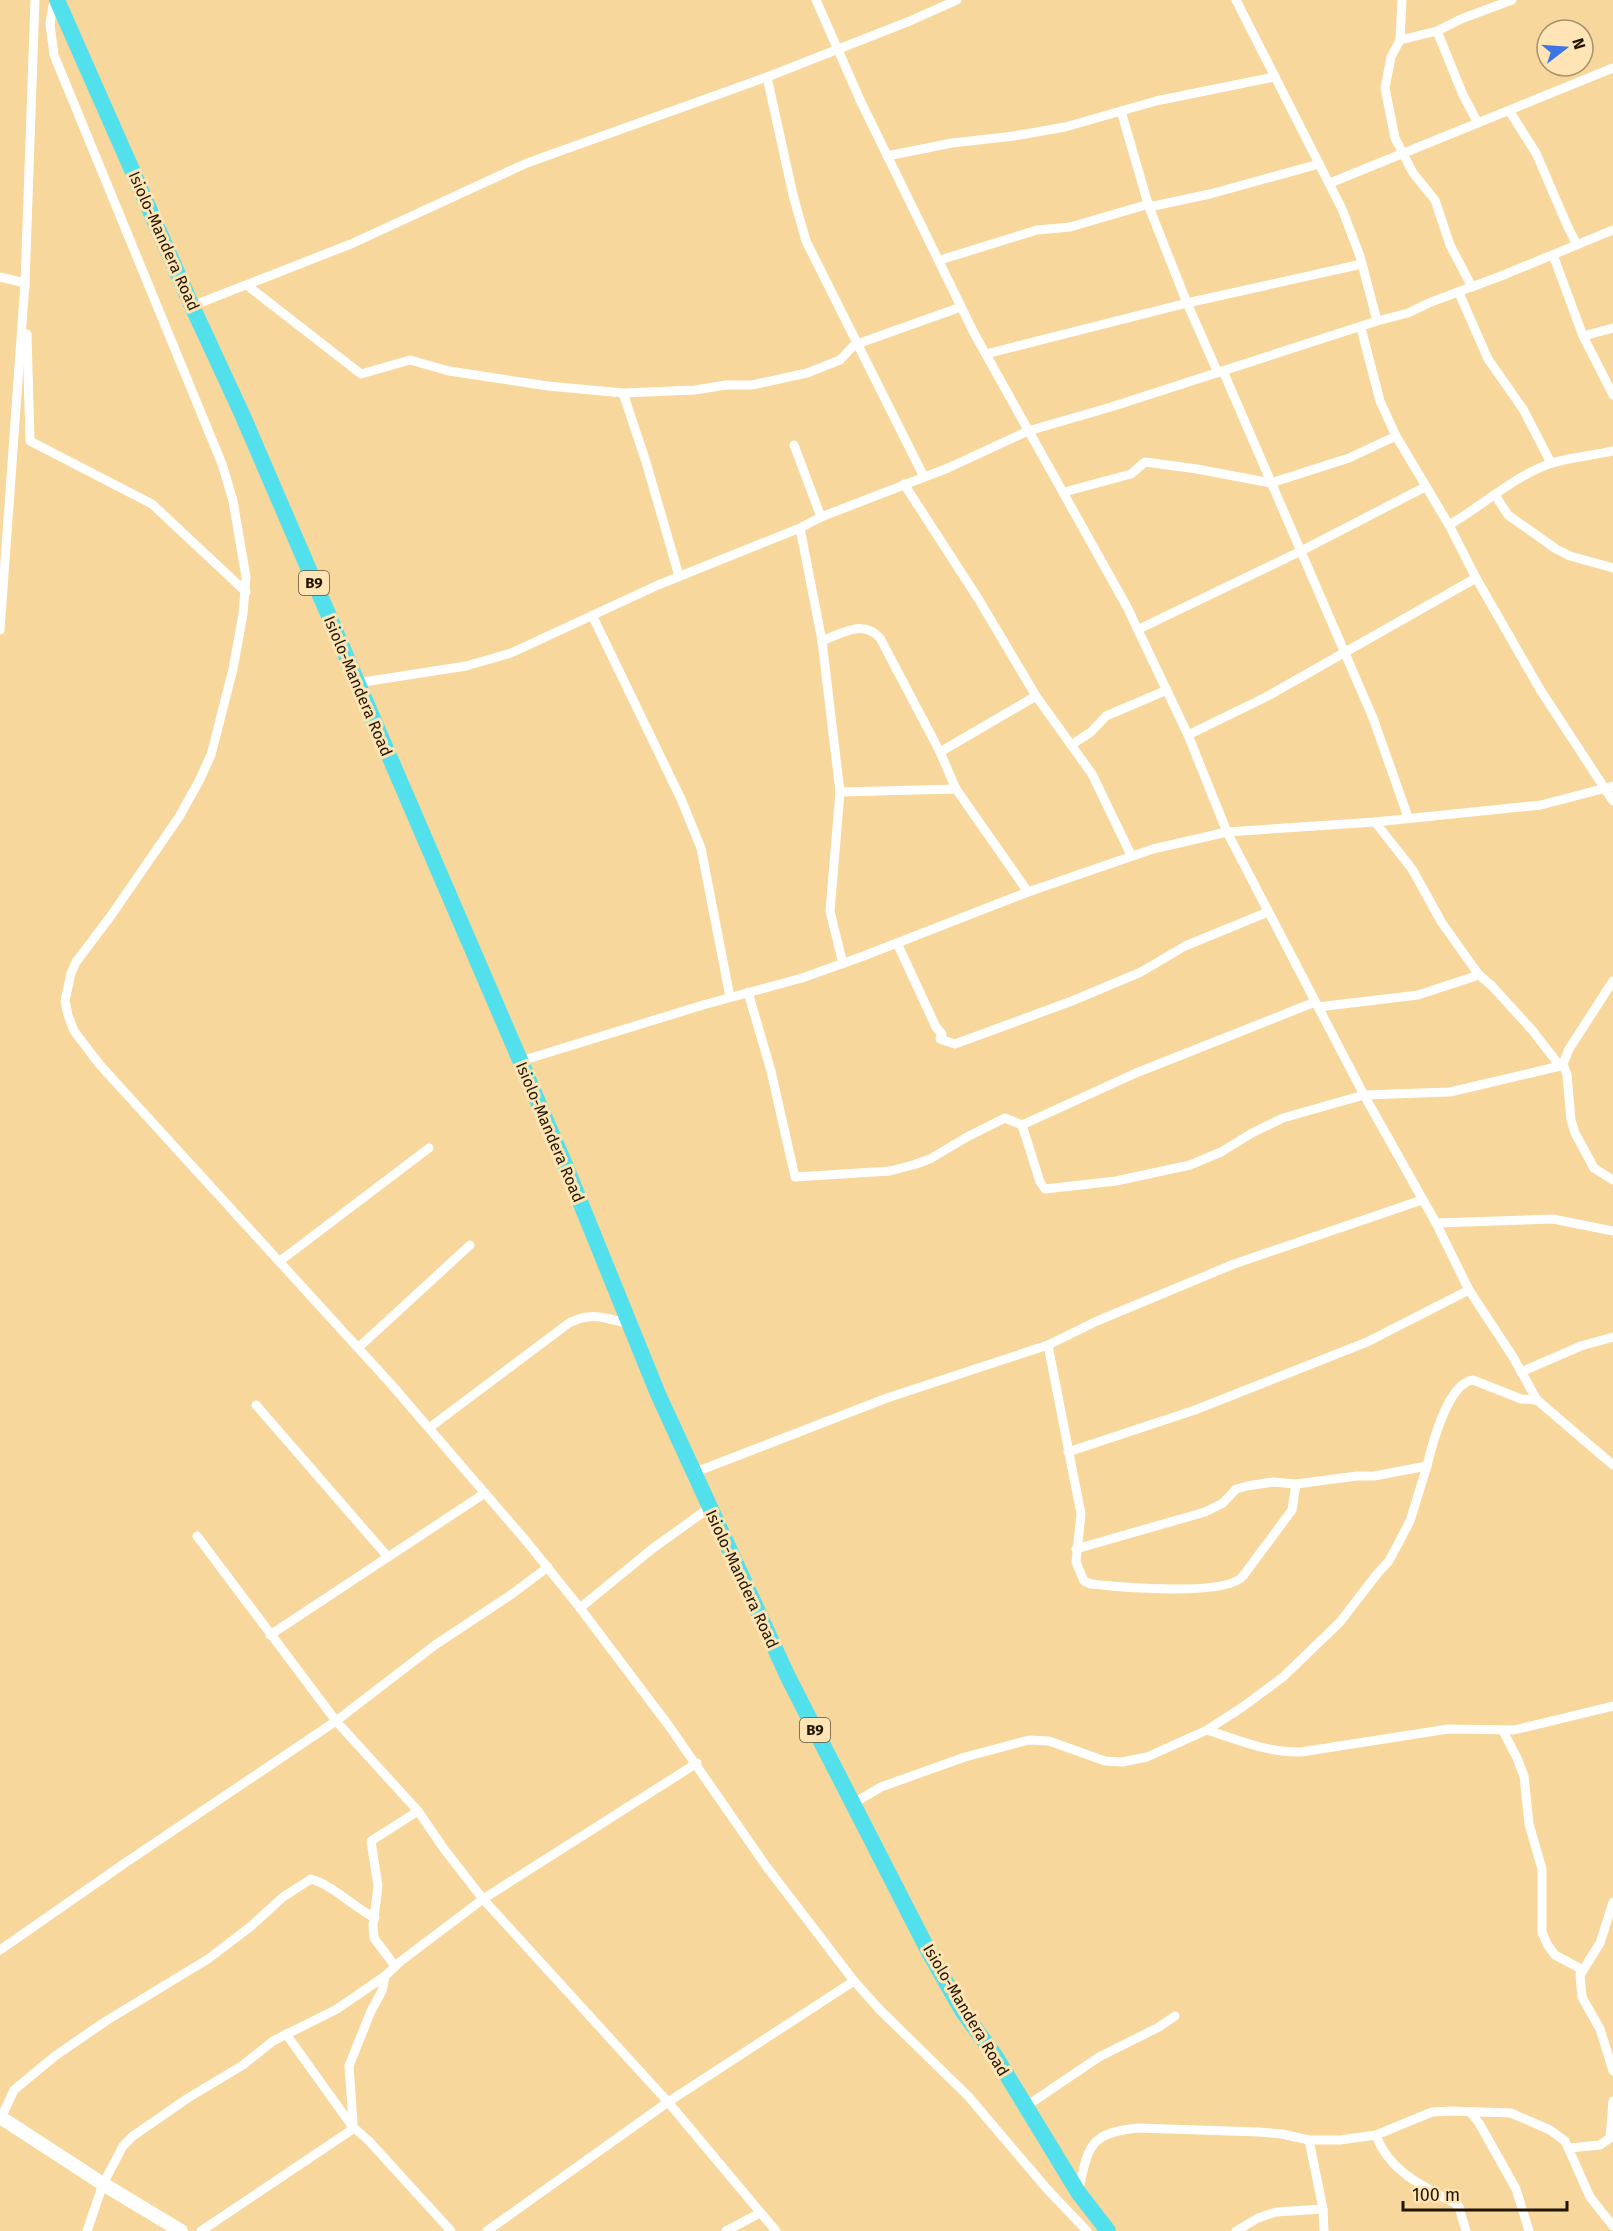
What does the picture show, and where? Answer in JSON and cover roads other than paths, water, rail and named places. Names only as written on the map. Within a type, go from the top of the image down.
[{"type":"highway","name":"Isiolo-Mandera Road","points":[[55,0],[242,414],[566,1167],[629,1324],[693,1473],[788,1677],[930,1954],[963,2012],[994,2054],[1078,2192],[1108,2231]]},
{"type":"main road","points":[[1,2118],[181,2231]]},
{"type":"street","points":[[0,630],[25,283],[35,0]]},
{"type":"street","points":[[55,0],[50,24],[54,55],[222,464],[233,501],[244,562],[246,592],[233,669],[211,755],[179,817],[70,973],[65,1001],[74,1031],[100,1065],[429,1428],[548,1568],[697,1763],[766,1866],[854,1981],[880,2010],[968,2096],[1047,2189],[1087,2231]]},
{"type":"street","points":[[816,0],[887,156],[986,354],[1139,629],[1188,735],[1227,832],[1364,1095],[1436,1223],[1469,1290],[1537,1400],[1613,1465]]},
{"type":"street","points":[[192,306],[351,244],[527,163],[767,77],[837,50],[939,4],[957,0]]},
{"type":"street","points":[[1236,0],[1330,183],[1355,241],[1377,321]]},
{"type":"street","points":[[1402,0],[1400,40],[1391,57],[1385,88],[1389,116],[1402,154],[1413,173],[1435,200],[1450,245],[1472,287]]},
{"type":"street","points":[[1400,40],[1437,31],[1461,19],[1512,0]]},
{"type":"street","points":[[1437,31],[1463,95],[1478,123]]},
{"type":"street","points":[[1330,183],[1613,68]]},
{"type":"street","points":[[767,77],[793,195],[806,241],[924,477]]},
{"type":"street","points":[[887,156],[952,142],[1014,136],[1065,127],[1156,101],[1274,77]]},
{"type":"street","points":[[1121,111],[1149,206],[1187,303],[1301,550],[1373,718],[1408,817]]},
{"type":"street","points":[[1510,111],[1536,153],[1578,245]]},
{"type":"street","points":[[940,260],[1037,230],[1078,225],[1149,206],[1210,194],[1319,164]]},
{"type":"street","points":[[357,683],[445,670],[488,661],[511,653],[680,576],[924,477],[1028,431],[1408,313],[1613,230]]},
{"type":"street","points":[[1553,255],[1583,336],[1613,395]]},
{"type":"street","points":[[986,354],[1187,303],[1362,264]]},
{"type":"street","points":[[0,277],[25,283]]},
{"type":"street","points":[[25,283],[30,441],[152,504],[246,592]]},
{"type":"street","points":[[248,285],[361,374],[410,360],[449,371],[548,386],[623,393],[752,385],[795,377],[840,360],[857,343],[962,307]]},
{"type":"street","points":[[1459,292],[1488,359],[1523,409],[1551,463]]},
{"type":"street","points":[[1361,328],[1380,401],[1396,436],[1449,525],[1476,578],[1541,691],[1609,787],[1613,801]]},
{"type":"street","points":[[1583,336],[1613,328]]},
{"type":"street","points":[[623,393],[680,576]]},
{"type":"street","points":[[1064,492],[1131,474],[1141,464],[1148,462],[1271,483],[1349,458],[1396,436]]},
{"type":"street","points":[[794,446],[821,517]]},
{"type":"street","points":[[1449,525],[1520,478],[1551,463],[1613,451]]},
{"type":"street","points":[[904,484],[979,600],[1036,696],[1101,790],[1131,855]]},
{"type":"street","points":[[1139,629],[1425,487]]},
{"type":"street","points":[[1495,495],[1508,515],[1556,549],[1570,556],[1613,568]]},
{"type":"street","points":[[800,528],[822,641],[840,792],[830,911],[843,964]]},
{"type":"street","points":[[1188,735],[1266,697],[1345,654],[1476,578]]},
{"type":"street","points":[[592,615],[681,799],[701,848],[730,997]]},
{"type":"street","points":[[822,641],[858,627],[875,632],[940,752],[956,789],[1028,892]]},
{"type":"street","points":[[1071,745],[1091,732],[1106,716],[1167,690]]},
{"type":"street","points":[[940,752],[1036,696]]},
{"type":"street","points":[[520,1061],[730,997],[802,978],[1131,855],[1227,832],[1375,822],[1541,805],[1609,787]]},
{"type":"street","points":[[840,792],[956,789]]},
{"type":"street","points":[[1375,822],[1412,869],[1442,923],[1479,975],[1532,1029],[1562,1065],[1568,1075],[1570,1120],[1575,1133],[1594,1168],[1613,1180]]},
{"type":"street","points":[[897,943],[936,1027],[942,1034],[940,1039],[955,1044],[1072,1001],[1141,972],[1185,946],[1268,912]]},
{"type":"street","points":[[748,992],[771,1071],[795,1176],[890,1171],[930,1160],[978,1130],[1005,1118],[1022,1125],[1136,1074],[1317,1005],[1418,995],[1479,975]]},
{"type":"street","points":[[1562,1065],[1569,1049],[1613,981]]},
{"type":"street","points":[[1022,1125],[1041,1185],[1045,1189],[1050,1189],[1116,1181],[1190,1165],[1221,1152],[1252,1132],[1283,1118],[1364,1095],[1450,1092],[1562,1065]]},
{"type":"street","points":[[279,1261],[429,1148]]},
{"type":"street","points":[[693,1473],[887,1398],[1048,1345],[1096,1322],[1234,1264],[1422,1200]]},
{"type":"street","points":[[1436,1223],[1553,1219],[1613,1231]]},
{"type":"street","points":[[358,1348],[470,1245]]},
{"type":"street","points":[[1068,1452],[1195,1410],[1338,1354],[1469,1290]]},
{"type":"street","points":[[429,1428],[568,1323],[580,1317],[597,1316],[629,1324]]},
{"type":"street","points":[[1521,1372],[1581,1346],[1613,1337]]},
{"type":"street","points":[[1048,1345],[1081,1514],[1076,1549],[1078,1570],[1084,1581],[1091,1584],[1163,1589],[1234,1583],[1243,1576],[1292,1510],[1296,1484]]},
{"type":"street","points":[[852,1804],[881,1787],[965,1757],[1029,1740],[1049,1741],[1105,1761],[1122,1762],[1147,1757],[1207,1730],[1283,1677],[1323,1640],[1389,1561],[1410,1521],[1435,1437],[1456,1391],[1466,1382],[1473,1380],[1521,1399],[1537,1400]]},
{"type":"street","points":[[256,1405],[388,1557]]},
{"type":"street","points":[[1076,1549],[1204,1512],[1223,1503],[1234,1490],[1240,1488],[1273,1482],[1296,1484],[1374,1476],[1427,1466]]},
{"type":"street","points":[[270,1635],[485,1492]]},
{"type":"street","points":[[580,1608],[652,1549],[709,1508]]},
{"type":"street","points":[[197,1536],[336,1721],[418,1811],[483,1899],[668,2102],[776,2231]]},
{"type":"street","points":[[0,1950],[336,1721],[435,1645],[548,1568]]},
{"type":"street","points":[[1207,1730],[1266,1750],[1284,1752],[1320,1749],[1448,1729],[1503,1731],[1523,1729],[1613,1706]]},
{"type":"street","points":[[1503,1731],[1524,1776],[1529,1824],[1542,1869],[1542,1932],[1555,1955],[1583,1970]]},
{"type":"street","points":[[87,2231],[103,2184],[123,2146],[133,2136],[188,2098],[243,2065],[273,2041],[337,2008],[385,1976],[483,1899],[697,1763]]},
{"type":"street","points":[[395,1966],[374,1938],[378,1886],[371,1841],[418,1811]]},
{"type":"street","points":[[1,2118],[14,2090],[55,2056],[105,2021],[208,1959],[250,1927],[283,1897],[311,1879],[324,1883],[375,1918]]},
{"type":"street","points":[[1613,1902],[1600,1943],[1580,1975],[1582,1997],[1600,2029],[1613,2072]]},
{"type":"street","points":[[201,2231],[343,2137],[352,2126],[349,2066],[370,2011],[382,1991],[385,1976]]},
{"type":"street","points":[[487,2231],[668,2102],[854,1981]]},
{"type":"street","points":[[1025,2108],[1099,2057],[1159,2027],[1175,2016]]},
{"type":"street","points":[[286,2034],[352,2126],[369,2141],[451,2231]]},
{"type":"street","points":[[1569,2148],[1600,2145],[1610,2138],[1613,2101]]},
{"type":"street","points":[[1078,2192],[1089,2148],[1095,2140],[1120,2130],[1138,2128],[1259,2132],[1309,2140],[1340,2140],[1376,2135],[1432,2112],[1511,2113],[1550,2130],[1564,2141],[1590,2197],[1613,2226]]},
{"type":"street","points":[[1470,2112],[1516,2189],[1529,2231]]},
{"type":"street","points":[[1376,2135],[1382,2151],[1408,2176],[1419,2185],[1459,2207],[1466,2231]]},
{"type":"street","points":[[1309,2140],[1323,2210],[1324,2231]]},
{"type":"street","points":[[1236,2231],[1258,2218],[1276,2212],[1323,2210]]},
{"type":"street","points":[[726,2231],[760,2213]]}]
